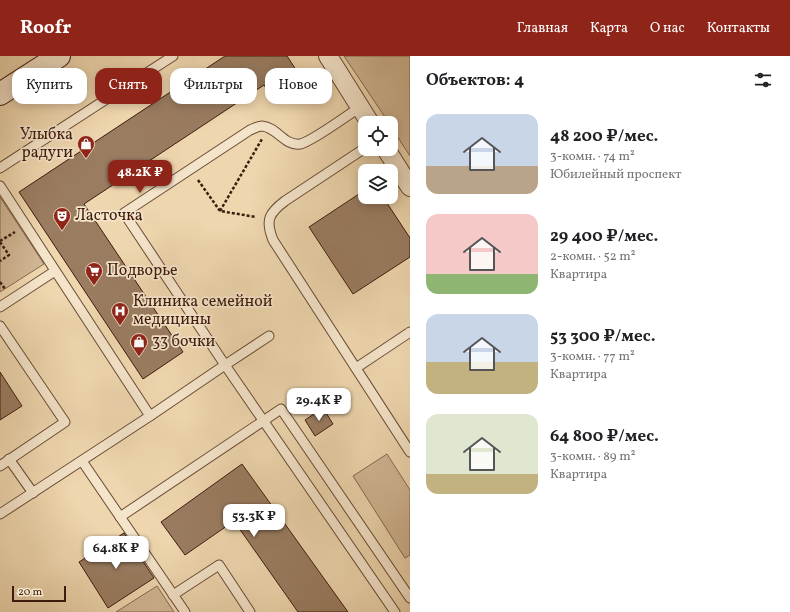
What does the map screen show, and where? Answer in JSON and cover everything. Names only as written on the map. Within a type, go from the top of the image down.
[{"type":"street","points":[[328,56],[366,116]]},
{"type":"street","points":[[0,94],[51,58]]},
{"type":"street","points":[[390,156],[410,187]]},
{"type":"lane","points":[[0,168],[173,56]]},
{"type":"lane","points":[[360,107],[300,144],[291,143],[285,140],[269,128],[260,126],[250,130],[124,213],[263,421],[395,612]]},
{"type":"lane","points":[[358,153],[275,209],[269,219],[268,229],[273,240],[410,452]]},
{"type":"lane","points":[[0,186],[150,416]]},
{"type":"lane","points":[[0,307],[55,271]]},
{"type":"lane","points":[[0,326],[65,422],[0,466]]},
{"type":"lane","points":[[356,368],[410,332]]},
{"type":"lane","points":[[0,514],[269,336]]},
{"type":"lane","points":[[120,517],[281,409],[410,598]]},
{"type":"lane","points":[[9,459],[33,493]]},
{"type":"lane","points":[[82,461],[185,612]]},
{"type":"lane","points":[[173,595],[219,565],[250,612]]},
{"type":"path","points":[[220,211],[269,128]]},
{"type":"path","points":[[191,169],[220,211],[269,219]]},
{"type":"path","points":[[0,242],[8,255],[0,261]]},
{"type":"shaded area","points":[[344,56],[410,56],[410,156],[398,138],[398,116],[384,116]]},
{"type":"shaded area","points":[[0,197],[44,264],[0,292]]},
{"type":"shaded area","points":[[387,454],[410,490],[410,555],[405,558],[353,476]]},
{"type":"shaded area","points":[[157,586],[174,612],[116,612]]},
{"type":"building","points":[[225,56],[287,56],[295,68],[265,68],[265,87],[264,85],[257,90],[257,68],[207,68]]},
{"type":"building","points":[[170,92],[170,104],[235,104],[84,204],[183,352],[143,379],[19,192],[152,104],[162,104],[162,98]]},
{"type":"building","points":[[358,195],[358,204],[388,204],[410,238],[410,257],[353,294],[309,227]]},
{"type":"building","points":[[0,372],[22,406],[0,420]]},
{"type":"building","points":[[323,408],[333,424],[315,436],[305,420]]},
{"type":"building","points":[[242,464],[348,612],[298,612],[234,521],[185,555],[161,522]]},
{"type":"building","points":[[124,533],[154,578],[108,608],[79,562]]},
{"type":"place","name":"Улыбка радуги","points":[[86,159]]},
{"type":"place","name":"Ласточка","points":[[62,231]]},
{"type":"place","name":"Подворье","points":[[94,286]]},
{"type":"place","name":"Клиника семейной медицины","points":[[120,326]]},
{"type":"place","name":"33 бочки","points":[[139,357]]}]
